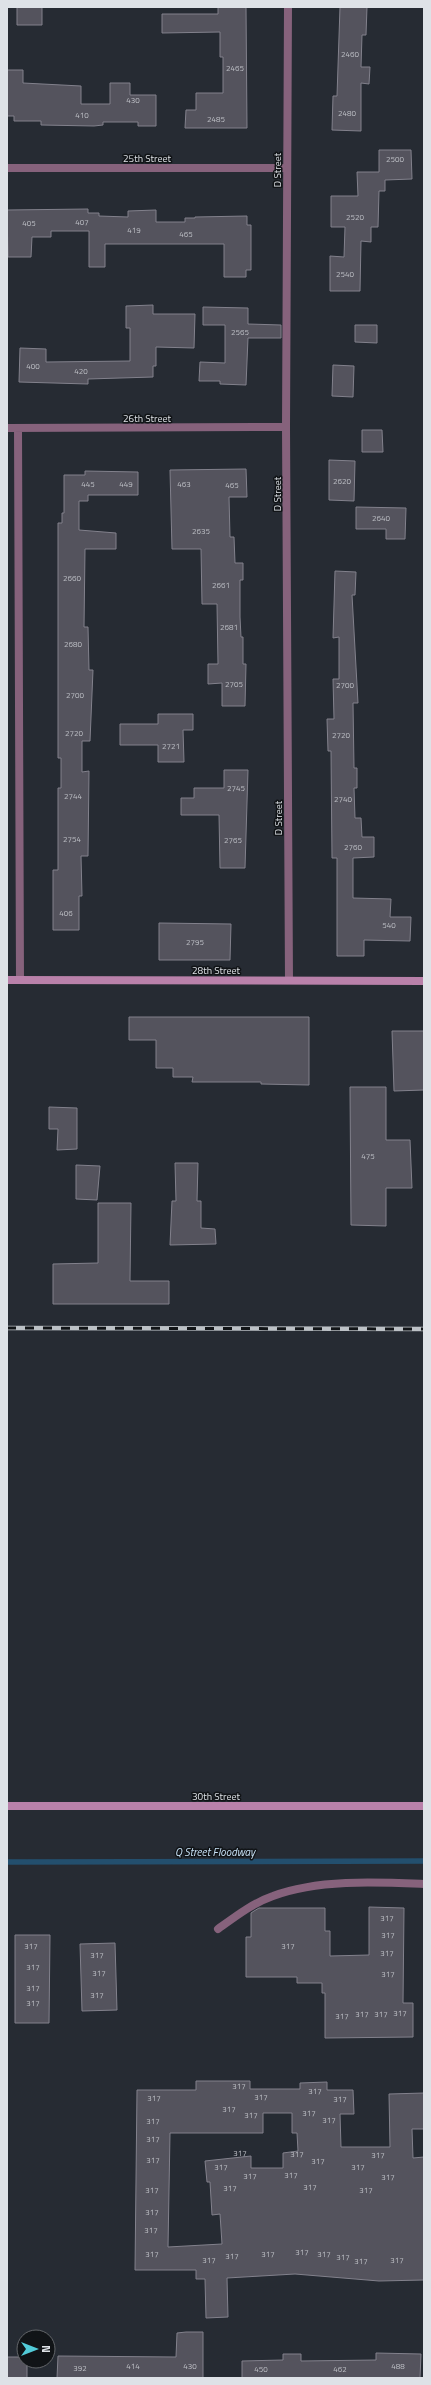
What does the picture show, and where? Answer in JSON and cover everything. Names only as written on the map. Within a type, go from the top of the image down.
[{"type":"main road","name":"28th Street","points":[[7,980],[424,981]]},
{"type":"main road","name":"30th Street","points":[[7,1806],[424,1806]]},
{"type":"street","name":"D Street","points":[[288,7],[286,427],[289,980]]},
{"type":"street","name":"25th Street","points":[[7,168],[287,168]]},
{"type":"street","name":"26th Street","points":[[7,428],[286,427]]},
{"type":"street","points":[[18,428],[20,980]]},
{"type":"street","points":[[218,1929],[248,1908],[273,1896],[307,1886],[381,1883],[424,1884]]},
{"type":"building","points":[[17,7],[42,7],[42,25],[17,25]]},
{"type":"building","points":[[218,7],[246,7],[247,128],[185,128],[186,110],[196,110],[196,93],[223,93],[223,57],[220,57],[220,32],[162,33],[162,14],[218,14]]},
{"type":"building","points":[[340,7],[367,7],[366,35],[362,35],[361,67],[370,67],[369,84],[361,83],[361,131],[332,130],[333,96],[337,96]]},
{"type":"building","points":[[7,70],[23,70],[23,83],[81,86],[81,104],[110,104],[110,83],[130,83],[130,95],[156,95],[156,126],[138,126],[138,122],[103,122],[103,125],[94,126],[41,125],[41,121],[14,121],[14,116],[7,116]]},
{"type":"building","points":[[379,150],[411,150],[412,179],[385,180],[385,191],[379,191],[378,227],[371,227],[371,242],[361,241],[360,291],[330,291],[330,256],[344,257],[345,227],[331,227],[331,196],[358,196],[357,172],[379,172]]},
{"type":"building","points":[[88,209],[88,213],[99,213],[99,216],[128,217],[128,211],[156,210],[156,222],[185,222],[185,218],[195,217],[247,216],[247,225],[251,225],[251,270],[246,270],[246,277],[224,277],[224,244],[105,244],[105,267],[89,267],[89,231],[51,231],[51,237],[32,237],[31,257],[8,257],[7,210]]},
{"type":"building","points":[[153,305],[153,314],[195,314],[194,348],[156,347],[156,366],[153,366],[153,377],[88,379],[88,384],[19,382],[20,348],[46,349],[46,362],[130,361],[130,328],[126,328],[126,306]]},
{"type":"building","points":[[203,307],[248,308],[248,324],[281,325],[281,338],[248,338],[246,385],[220,384],[220,381],[199,381],[200,362],[225,363],[225,325],[203,325]]},
{"type":"building","points":[[355,325],[377,325],[377,343],[355,342]]},
{"type":"building","points":[[333,365],[354,366],[353,397],[332,396]]},
{"type":"building","points":[[362,430],[382,430],[383,452],[362,452]]},
{"type":"building","points":[[329,460],[355,461],[354,501],[329,500]]},
{"type":"building","points":[[246,469],[247,497],[229,497],[230,537],[234,537],[235,563],[243,563],[243,580],[240,580],[240,617],[241,637],[243,637],[243,664],[246,664],[245,706],[222,706],[222,683],[208,684],[208,664],[218,664],[217,604],[202,604],[201,549],[172,549],[170,470]]},
{"type":"building","points":[[85,471],[138,472],[138,495],[88,495],[88,501],[79,501],[79,530],[116,533],[116,549],[85,549],[84,627],[88,627],[89,670],[93,670],[90,741],[82,741],[82,772],[89,771],[88,856],[81,856],[82,896],[79,896],[79,930],[53,930],[53,870],[58,870],[58,788],[61,788],[61,758],[58,758],[58,523],[62,523],[62,513],[64,513],[64,475],[85,475]]},
{"type":"building","points":[[356,507],[406,508],[405,539],[386,539],[386,529],[356,529]]},
{"type":"building","points":[[335,571],[356,572],[355,595],[352,595],[358,703],[353,703],[354,768],[357,768],[357,788],[354,788],[355,818],[361,818],[362,837],[374,837],[374,857],[353,858],[353,898],[391,899],[390,917],[411,917],[410,941],[364,940],[364,956],[337,956],[337,858],[332,858],[331,751],[328,751],[327,719],[334,719],[333,679],[339,679],[339,637],[333,638]]},
{"type":"building","points":[[158,714],[193,714],[193,730],[183,730],[184,762],[158,762],[158,745],[120,745],[120,724],[158,724]]},
{"type":"building","points":[[224,770],[248,770],[245,868],[220,868],[219,815],[181,815],[181,798],[194,798],[194,788],[224,788]]},
{"type":"building","points":[[159,923],[231,924],[230,960],[159,960]]},
{"type":"building","points":[[129,1017],[309,1017],[309,1085],[261,1084],[261,1082],[192,1082],[193,1077],[173,1077],[173,1068],[156,1068],[156,1040],[129,1040]]},
{"type":"building","points":[[392,1031],[424,1031],[424,1090],[394,1091]]},
{"type":"building","points":[[350,1087],[386,1087],[386,1140],[410,1140],[412,1188],[386,1188],[386,1226],[351,1225]]},
{"type":"building","points":[[49,1107],[77,1108],[77,1149],[57,1150],[58,1129],[49,1129]]},
{"type":"building","points":[[175,1163],[198,1163],[197,1201],[201,1201],[201,1228],[215,1229],[216,1244],[170,1245],[172,1201],[176,1201]]},
{"type":"building","points":[[76,1165],[100,1166],[97,1200],[76,1199]]},
{"type":"building","points":[[98,1203],[131,1203],[130,1281],[169,1281],[169,1304],[53,1304],[53,1264],[98,1263]]},
{"type":"building","points":[[369,1907],[404,1908],[403,2003],[413,2003],[413,2037],[325,2038],[325,1993],[322,1993],[322,1983],[297,1983],[297,1977],[246,1977],[246,1937],[251,1937],[251,1913],[259,1908],[325,1908],[325,1931],[330,1931],[330,1956],[369,1955]]},
{"type":"building","points":[[15,1935],[50,1935],[49,2023],[15,2023]]},
{"type":"building","points":[[115,1943],[117,2010],[82,2011],[80,1944]]},
{"type":"building","points":[[196,2081],[250,2081],[250,2089],[300,2089],[300,2083],[327,2082],[327,2090],[353,2090],[354,2114],[340,2114],[341,2147],[390,2147],[389,2094],[424,2093],[424,2129],[412,2129],[413,2158],[424,2157],[424,2280],[379,2281],[295,2274],[227,2278],[228,2317],[206,2318],[205,2279],[196,2279],[196,2270],[135,2270],[137,2090],[196,2090]],"holes":[[[263,2113],[292,2113],[292,2133],[297,2133],[298,2151],[283,2153],[283,2168],[251,2168],[251,2156],[205,2161],[207,2182],[210,2182],[212,2215],[220,2214],[222,2244],[168,2247],[170,2133],[263,2133]]]},
{"type":"building","points":[[203,2332],[203,2378],[57,2378],[58,2356],[176,2357],[177,2333]]},
{"type":"building","points":[[376,2353],[421,2354],[420,2378],[242,2378],[242,2361],[283,2360],[283,2354],[301,2354],[301,2361],[376,2360]]},
{"type":"building","points":[[7,2357],[16,2357],[16,2369],[27,2369],[27,2378],[7,2378]]},
{"type":"waterway","name":"Q Street Floodway","points":[[7,1862],[424,1861]]},
{"type":"railway","points":[[7,1328],[424,1329]]}]
